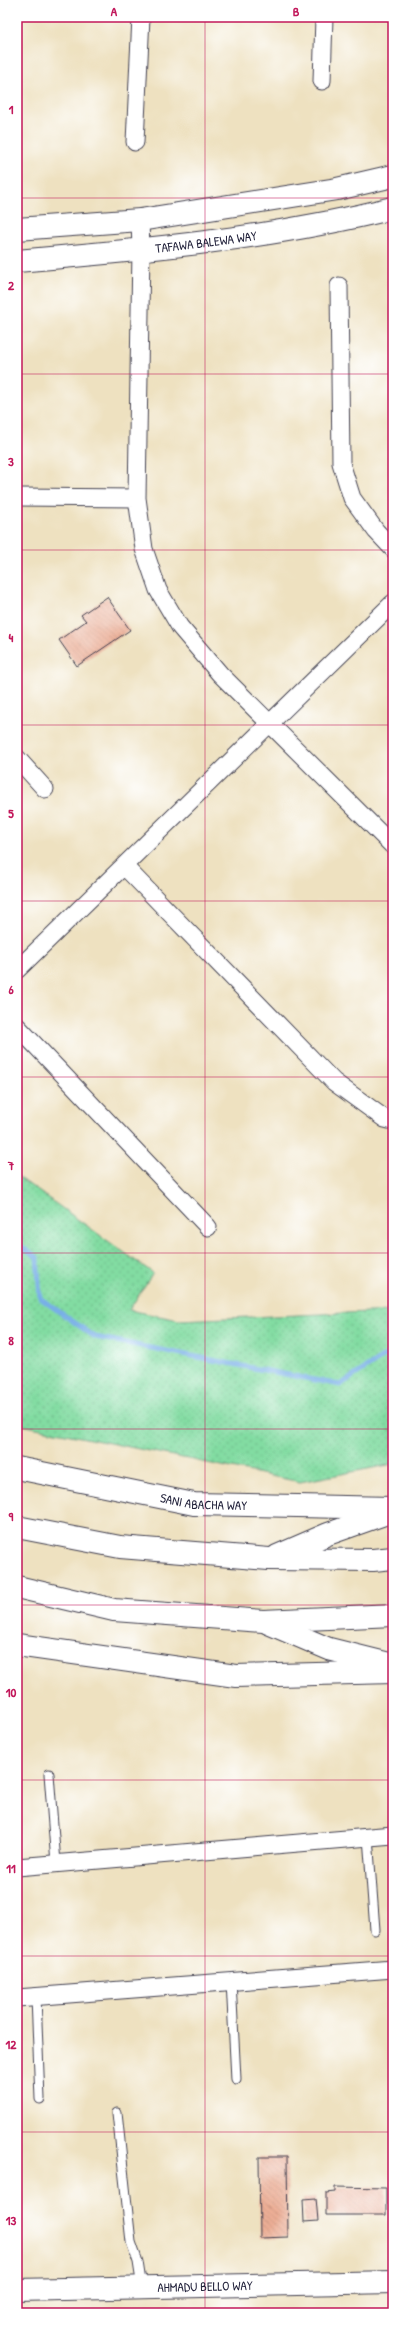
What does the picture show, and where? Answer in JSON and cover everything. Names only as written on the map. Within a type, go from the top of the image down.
[{"type":"main road","points":[[17,229],[140,220],[337,189],[393,176]]},
{"type":"main road","name":"TAFAWA BALEWA WAY","points":[[17,261],[141,250],[246,238],[393,208]]},
{"type":"main road","name":"SANI ABACHA WAY","points":[[17,1468],[194,1504],[393,1510]]},
{"type":"main road","points":[[269,1559],[328,1534],[393,1510]]},
{"type":"main road","points":[[17,1527],[120,1547],[269,1559],[373,1560],[393,1558]]},
{"type":"main road","points":[[17,1587],[114,1610],[264,1621],[393,1615]]},
{"type":"main road","points":[[264,1621],[329,1649],[393,1665]]},
{"type":"main road","points":[[17,1645],[236,1676],[393,1672]]},
{"type":"main road","name":"AHMADU BELLO WAY","points":[[17,2290],[393,2282]]},
{"type":"street","points":[[135,142],[140,17]]},
{"type":"street","points":[[322,81],[324,17]]},
{"type":"street","points":[[140,220],[141,250],[137,498],[144,549],[158,590],[180,627],[220,674],[393,846]]},
{"type":"street","points":[[339,286],[341,463],[352,498],[376,531],[393,549]]},
{"type":"street","points":[[17,497],[137,498]]},
{"type":"street","points":[[17,970],[393,604]]},
{"type":"street","points":[[17,758],[44,789]]},
{"type":"street","points":[[124,866],[334,1082],[385,1119],[393,1121]]},
{"type":"street","points":[[17,1026],[208,1227]]},
{"type":"street","points":[[17,1867],[393,1835]]},
{"type":"street","points":[[17,1998],[393,1969]]},
{"type":"lane","points":[[49,1774],[56,1863]]},
{"type":"lane","points":[[368,1837],[375,1930]]},
{"type":"lane","points":[[231,1981],[236,2079]]},
{"type":"lane","points":[[36,1997],[40,2099]]},
{"type":"lane","points":[[117,2113],[131,2242],[138,2262],[142,2288]]},
{"type":"green space","points":[[17,1176],[153,1273],[129,1310],[179,1320],[393,1311],[393,1464],[300,1482],[17,1424]]},
{"type":"building","points":[[107,597],[130,630],[77,666],[59,640],[86,621],[81,615]]},
{"type":"building","points":[[259,2157],[287,2157],[288,2237],[260,2238]]},
{"type":"building","points":[[335,2187],[386,2188],[386,2215],[326,2215],[326,2193],[335,2192]]},
{"type":"building","points":[[316,2198],[318,2221],[304,2222],[303,2199]]},
{"type":"waterway","points":[[17,1244],[37,1257],[40,1298],[95,1337],[340,1385],[393,1350]]}]
